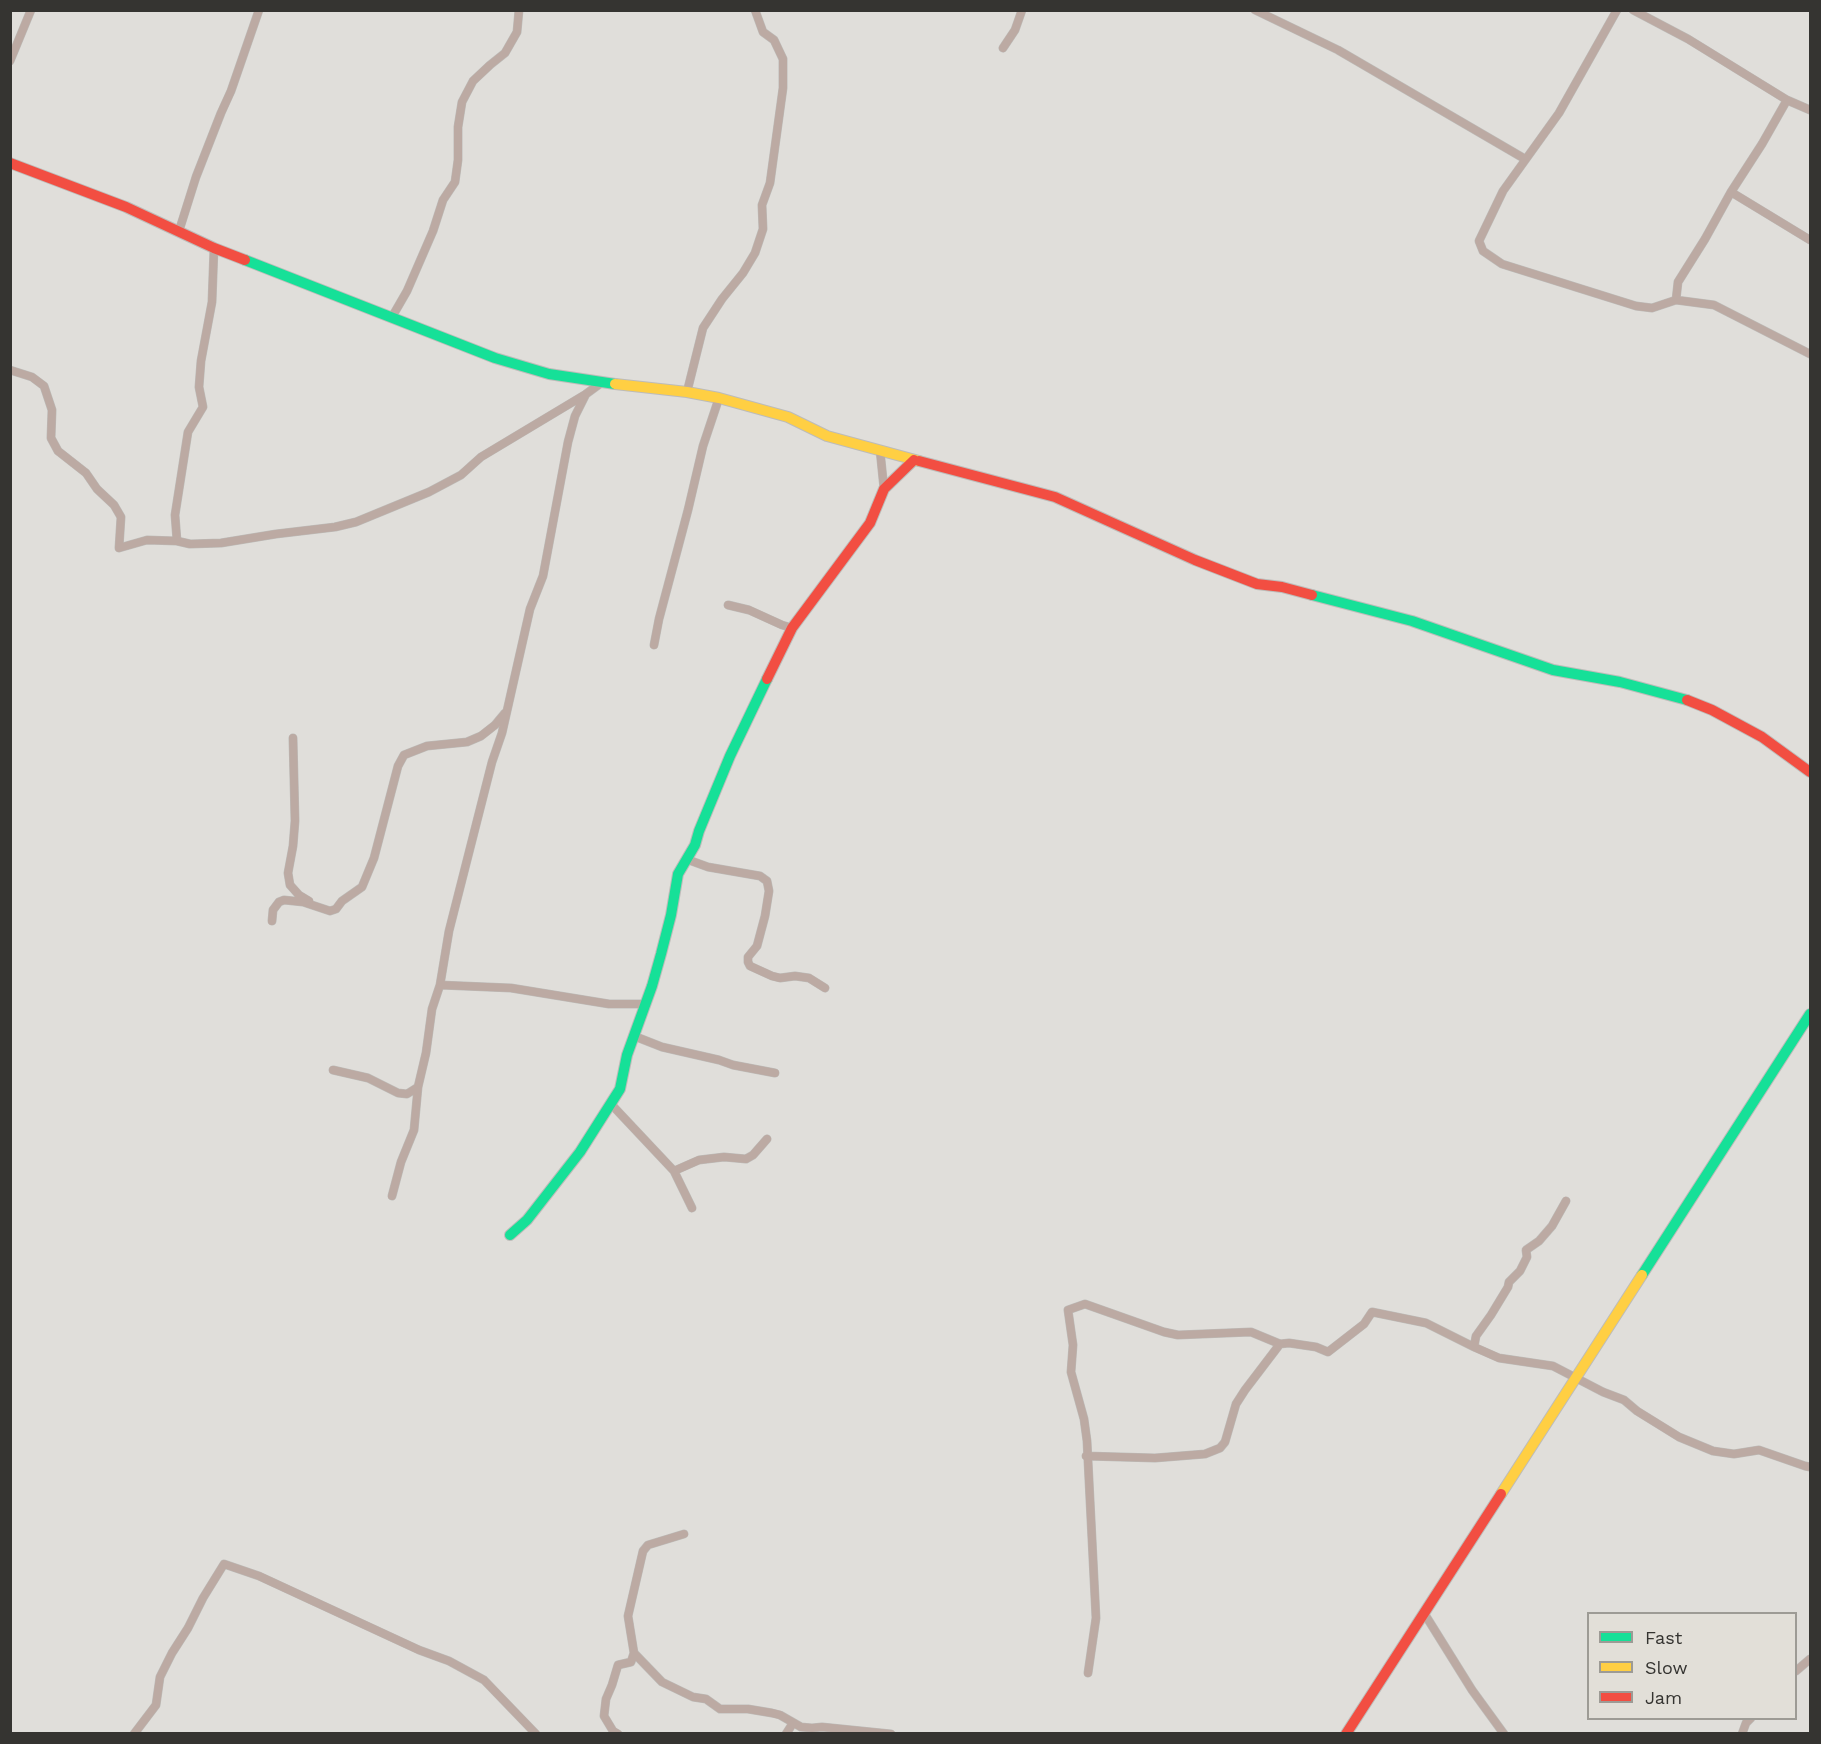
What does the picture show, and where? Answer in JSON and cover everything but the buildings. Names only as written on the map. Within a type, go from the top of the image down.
[{"type":"street","points":[[10,61],[31,10]]},
{"type":"street","points":[[179,231],[196,177],[231,91],[259,10]]},
{"type":"street","points":[[392,316],[407,291],[433,231],[443,200],[455,182],[458,127],[462,102],[473,81],[506,53],[518,32],[519,10]]},
{"type":"street","points":[[687,392],[703,328],[743,273],[755,253],[763,229],[762,205],[770,183],[783,88],[783,59],[774,40],[763,32],[755,10]]},
{"type":"street","points":[[1003,48],[1015,30],[1022,10]]},
{"type":"street","points":[[1617,10],[1559,113],[1503,191],[1479,241],[1483,251],[1502,264],[1636,306],[1652,308],[1676,300],[1714,305],[1810,354]]},
{"type":"street","points":[[1633,10],[1688,39],[1787,100],[1810,110]]},
{"type":"street","points":[[1261,12],[1338,50],[1525,159]]},
{"type":"street","points":[[1676,300],[1678,282],[1706,239],[1731,192],[1787,100]]},
{"type":"street","points":[[10,163],[126,207],[214,248],[495,358],[549,374],[719,398],[788,417],[827,436],[1055,497],[1195,560],[1257,584],[1282,587],[1412,621],[1553,669],[1620,682],[1679,697],[1712,710],[1762,737],[1810,772]]},
{"type":"street","points":[[1731,192],[1810,240]]},
{"type":"street","points":[[177,541],[175,516],[188,432],[203,407],[199,387],[201,361],[212,302],[214,248]]},
{"type":"street","points":[[10,370],[32,377],[44,386],[52,410],[51,438],[58,451],[86,473],[97,489],[114,505],[121,517],[119,548],[147,540],[190,544],[221,543],[356,522],[429,492],[461,475],[481,457],[601,383]]},
{"type":"street","points":[[392,1196],[401,1162],[414,1130],[418,1088],[449,931],[492,762],[502,733],[530,609],[543,576],[568,442],[575,416],[586,394]]},
{"type":"street","points":[[654,645],[703,446],[719,398]]},
{"type":"street","points":[[880,450],[884,489]]},
{"type":"street","points":[[510,1235],[527,1220],[580,1152],[621,1089],[627,1055],[652,986],[671,915],[678,874],[695,845],[730,756],[792,628],[870,523],[884,489],[914,460]]},
{"type":"street","points":[[728,605],[749,610],[792,628]]},
{"type":"street","points":[[293,738],[295,821],[288,873],[290,885],[299,895],[330,911],[336,909],[342,901],[362,887],[374,858],[398,766],[404,755],[427,746],[467,742],[481,736],[495,725],[506,711]]},
{"type":"street","points":[[686,859],[708,867],[760,876],[767,881],[769,891],[765,916],[757,946],[748,957],[750,966],[780,978],[795,976],[809,978],[825,988]]},
{"type":"street","points":[[272,921],[273,910],[279,902],[284,900],[315,905]]},
{"type":"street","points":[[440,985],[511,988],[609,1004],[646,1004]]},
{"type":"street","points":[[1346,1734],[1810,1014]]},
{"type":"street","points":[[634,1036],[663,1047],[775,1073]]},
{"type":"street","points":[[333,1070],[368,1078],[398,1093],[407,1094],[418,1088]]},
{"type":"street","points":[[611,1104],[674,1171],[692,1208]]},
{"type":"street","points":[[674,1171],[706,1158],[746,1159],[753,1155],[767,1139]]},
{"type":"street","points":[[1474,1347],[1476,1336],[1491,1315],[1509,1282],[1520,1271],[1527,1257],[1526,1250],[1552,1226],[1566,1201]]},
{"type":"street","points":[[1088,1673],[1096,1618],[1087,1441],[1084,1419],[1071,1372],[1073,1345],[1068,1310],[1085,1304],[1178,1335],[1251,1332],[1280,1344],[1290,1342],[1328,1352],[1364,1324],[1372,1312],[1426,1323],[1499,1358],[1552,1366],[1624,1400],[1637,1411],[1679,1437],[1713,1451],[1734,1454],[1759,1450],[1810,1467]]},
{"type":"street","points":[[1086,1456],[1155,1458],[1205,1454],[1220,1449],[1225,1442],[1236,1404],[1280,1344]]},
{"type":"street","points":[[618,1734],[604,1716],[606,1699],[618,1665],[631,1662],[634,1653],[628,1616],[643,1551],[648,1545],[684,1534]]},
{"type":"street","points":[[134,1734],[156,1705],[160,1677],[224,1564],[259,1576],[419,1650],[449,1660],[484,1680],[536,1734]]},
{"type":"street","points":[[1424,1613],[1454,1663],[1504,1734]]},
{"type":"street","points":[[634,1653],[662,1682],[693,1697],[706,1699],[720,1709],[748,1709],[780,1715],[801,1727],[822,1726],[891,1734]]},
{"type":"street","points":[[1797,1670],[1810,1659]]},
{"type":"street","points":[[1742,1734],[1746,1723],[1750,1720]]},
{"type":"street","points":[[786,1734],[793,1723]]},
{"type":"traffic: fast","points":[[245,260],[495,358],[549,374],[615,384]]},
{"type":"traffic: fast","points":[[1312,595],[1412,621],[1553,670],[1620,682],[1687,700]]},
{"type":"traffic: fast","points":[[510,1235],[527,1220],[580,1152],[620,1089],[627,1055],[661,954],[678,874],[695,845],[730,756],[767,679]]},
{"type":"traffic: fast","points":[[1642,1275],[1810,1014]]},
{"type":"traffic: slow","points":[[615,384],[719,398],[788,417],[827,436],[919,461]]},
{"type":"traffic: slow","points":[[1501,1494],[1642,1275]]},
{"type":"traffic: jam","points":[[10,163],[126,207],[245,260]]},
{"type":"traffic: jam","points":[[767,679],[792,628],[870,523],[884,489],[914,460]]},
{"type":"traffic: jam","points":[[919,461],[1055,497],[1195,560],[1257,584],[1282,587],[1312,595]]},
{"type":"traffic: jam","points":[[1687,700],[1712,710],[1762,737],[1810,772]]},
{"type":"traffic: jam","points":[[1346,1734],[1501,1494]]}]
